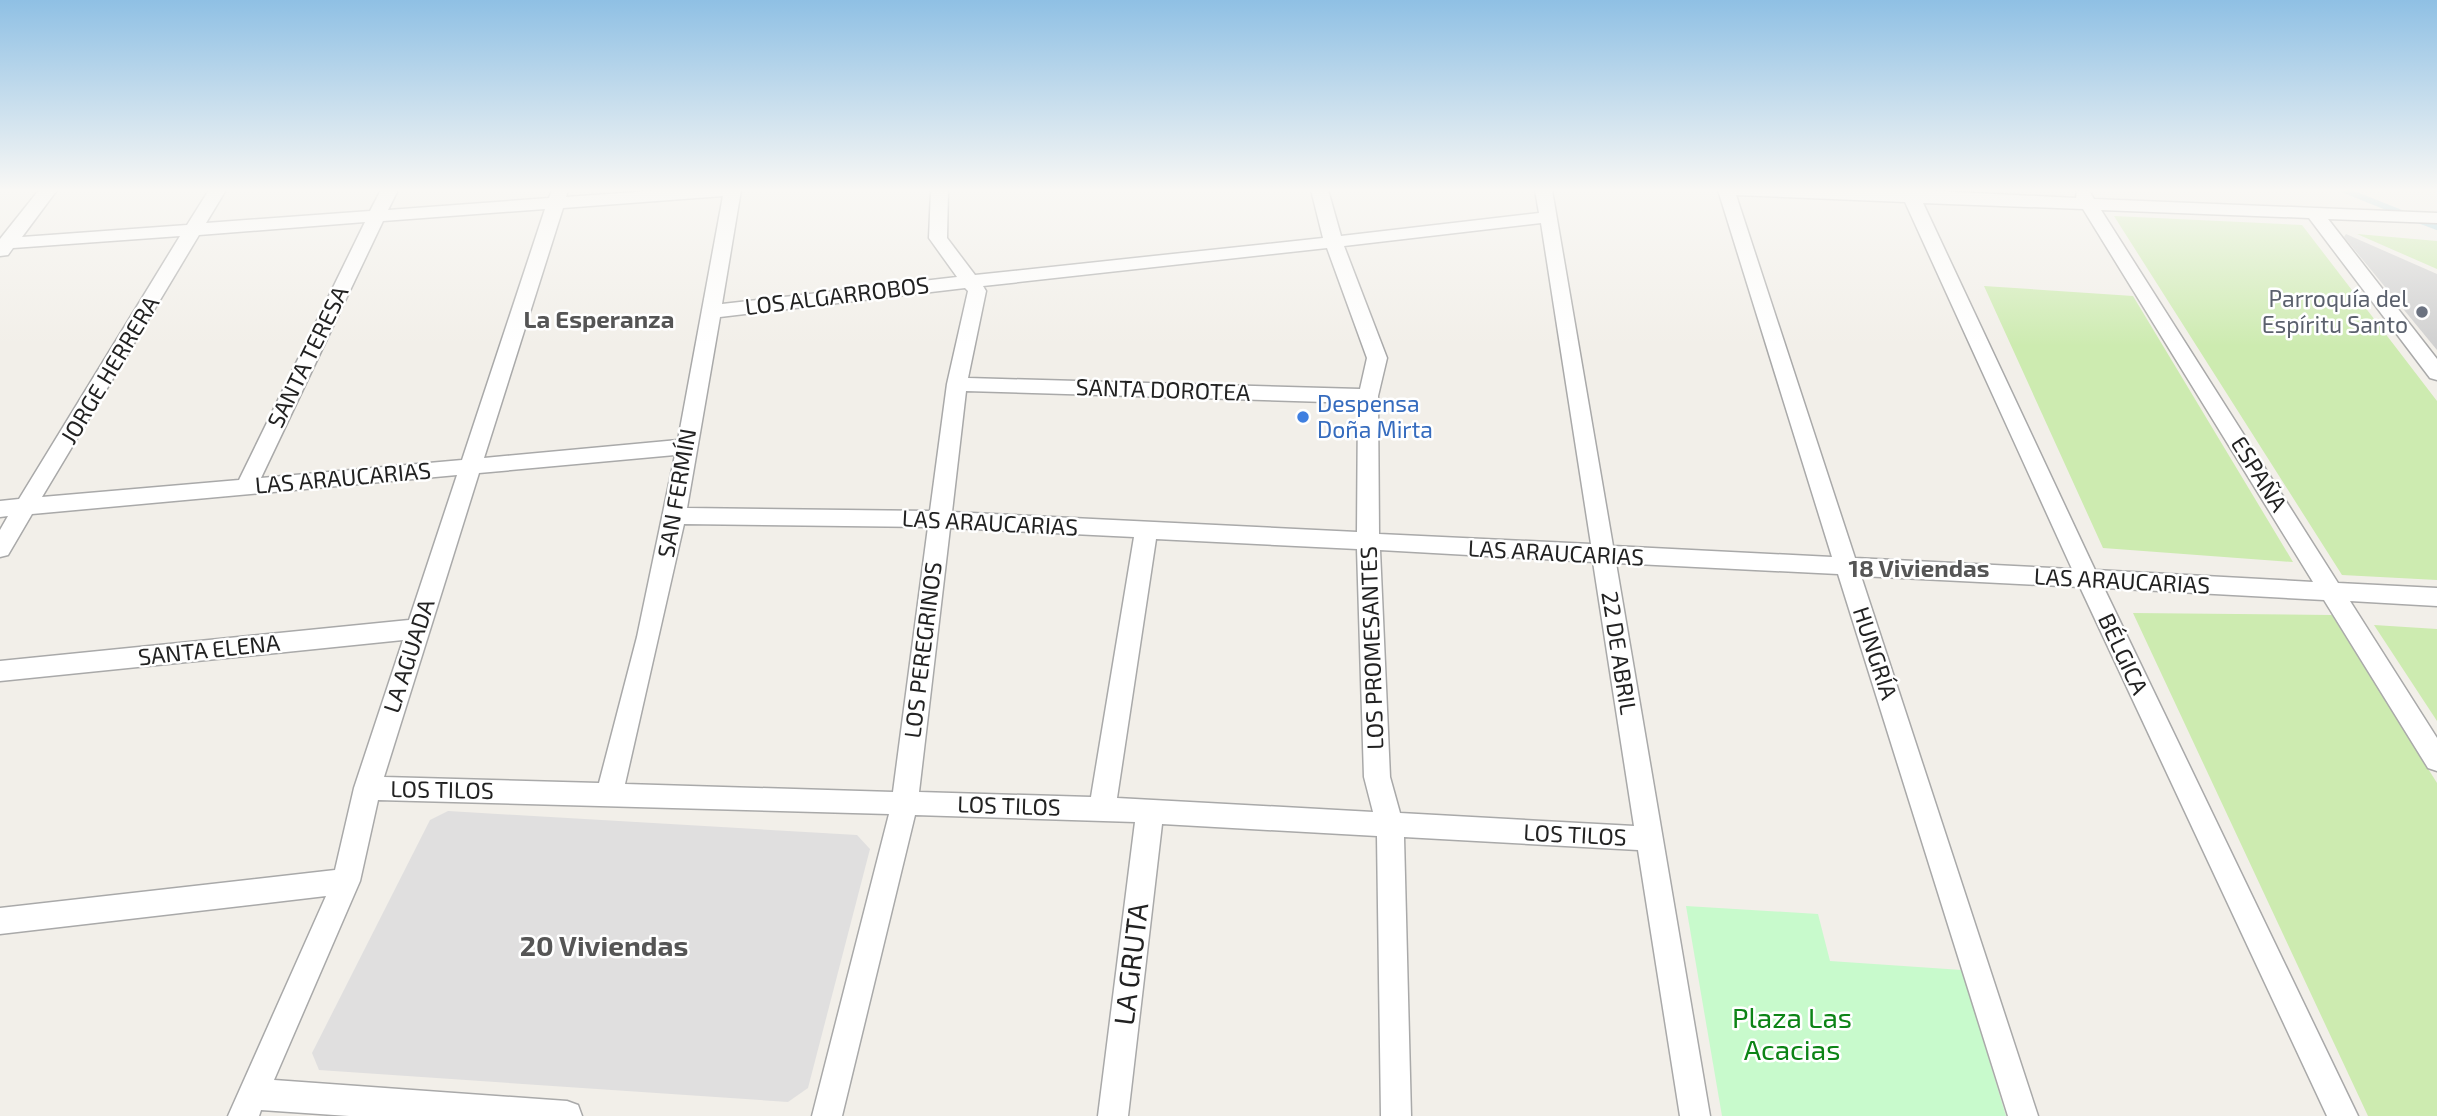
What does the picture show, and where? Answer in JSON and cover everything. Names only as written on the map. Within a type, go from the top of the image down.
[{"type":"street","points":[[2,247],[55,242]]},
{"type":"street","name":"JORGE HERRERA","points":[[0,549],[188,242]]},
{"type":"street","name":"SANTA TERESA","points":[[246,487],[363,242]]},
{"type":"street","name":"LA AGUADA","points":[[249,1105],[346,881],[367,788],[543,242]]},
{"type":"street","name":"SAN FERMÍN","points":[[610,793],[649,637],[675,516],[722,242]]},
{"type":"street","points":[[941,242],[969,279]]},
{"type":"street","name":"LOS ALGARROBOS","points":[[709,312],[969,279],[1342,242]]},
{"type":"street","name":"22 DE ABRIL","points":[[1553,242],[1695,1116]]},
{"type":"street","name":"HUNGRÍA","points":[[1744,242],[2023,1116]]},
{"type":"street","name":"BÉLGICA","points":[[1933,242],[2088,580],[2343,1116]]},
{"type":"street","name":"ESPAÑA","points":[[2112,242],[2437,760]]},
{"type":"street","points":[[2337,242],[2437,373]]},
{"type":"street","name":"LOS PROMESANTES","points":[[1334,243],[1377,358],[1368,396],[1368,544],[1377,777],[1390,825],[1396,1116]]},
{"type":"street","name":"LOS PEREGRINOS","points":[[827,1116],[905,802],[957,384],[977,291],[969,279]]},
{"type":"street","name":"SANTA DOROTEA","points":[[957,384],[1368,396]]},
{"type":"street","name":"LAS ARAUCARIAS","points":[[0,509],[686,447]]},
{"type":"street","name":"LAS ARAUCARIAS","points":[[675,516],[939,519],[1368,544],[2437,597]]},
{"type":"street","points":[[1102,809],[1146,531]]},
{"type":"street","name":"SANTA ELENA","points":[[0,671],[417,629]]},
{"type":"street","name":"LOS TILOS","points":[[367,788],[1102,809],[1650,839]]},
{"type":"street","name":"LA GRUTA","points":[[1113,1116],[1150,812]]},
{"type":"street","points":[[0,921],[346,881]]},
{"type":"street","points":[[249,1105],[567,1116]]},
{"type":"shaded area","name":"Parroquía del Espíritu Santo","points":[[2348,242],[2364,242],[2437,274],[2437,350]]},
{"type":"shaded area","points":[[448,811],[857,835],[870,849],[808,1088],[788,1102],[319,1070],[312,1053],[430,820]]},
{"type":"green space","points":[[2131,242],[2315,242],[2437,401],[2437,580],[2342,575]]},
{"type":"green space","points":[[2375,242],[2437,242],[2437,269]]},
{"type":"green space","points":[[1984,286],[2133,296],[2293,562],[2103,548]]},
{"type":"green space","points":[[2133,613],[2332,615],[2437,783],[2437,1116],[2368,1116]]},
{"type":"green space","points":[[2374,625],[2437,629],[2437,721]]},
{"type":"green space","name":"Plaza Las Acacias","points":[[1686,906],[1818,914],[1830,961],[1962,970],[2006,1116],[1722,1116]]},
{"type":"place","name":"Parroquía del Espíritu Santo","points":[[2422,312]]},
{"type":"place","name":"Despensa Doña Mirta","points":[[1303,417]]},
{"type":"district","name":"La Esperanza","points":[[599,320]]},
{"type":"district","name":"18 Viviendas","points":[[1919,569]]},
{"type":"district","name":"20 Viviendas","points":[[604,946]]}]
